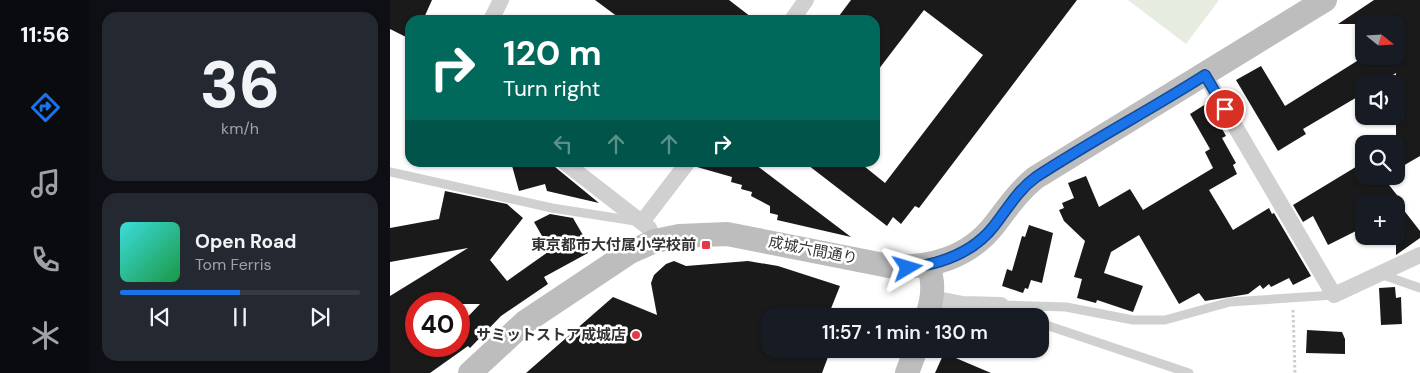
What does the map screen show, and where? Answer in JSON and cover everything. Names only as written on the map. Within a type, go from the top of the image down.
[{"type":"street","points":[[494,15],[501,0]]},
{"type":"street","points":[[796,15],[806,0]]},
{"type":"street","name":"成城六間通り","points":[[470,373],[524,322],[610,264],[655,241],[700,234],[727,234],[889,266],[928,266],[967,250],[984,237],[1011,202],[1035,178],[1325,0]]},
{"type":"street","points":[[1205,75],[1334,295],[1420,255]]},
{"type":"street","points":[[570,167],[649,228],[655,241]]},
{"type":"street","points":[[642,222],[684,167]]},
{"type":"street","points":[[928,266],[933,278],[930,307],[963,304],[1001,304]]},
{"type":"street","points":[[907,373],[913,358]]},
{"type":"lane","points":[[390,172],[552,208],[642,222]]},
{"type":"lane","points":[[1379,273],[1420,288]]},
{"type":"lane","points":[[1001,304],[1066,308],[1133,320],[1164,320],[1230,302],[1334,295]]},
{"type":"lane","points":[[1001,304],[1009,308]]},
{"type":"lane","points":[[1049,326],[1185,372]]},
{"type":"path","points":[[1294,297],[1295,373]]},
{"type":"shaded area","points":[[1128,0],[1219,0],[1186,44]]},
{"type":"building","points":[[390,0],[432,0],[425,15],[405,15],[405,36],[390,29]]},
{"type":"building","points":[[595,0],[729,0],[748,15],[615,15]]},
{"type":"building","points":[[851,0],[1077,0],[919,208],[915,206],[901,224],[893,217],[887,226],[810,167],[865,167],[885,183],[983,55],[924,10],[880,67],[880,15],[840,15]]},
{"type":"building","points":[[1374,0],[1420,0],[1420,156],[1405,165],[1405,135],[1396,135],[1396,125],[1405,125],[1405,75],[1396,75],[1396,73],[1393,75],[1355,75],[1355,98],[1303,129],[1306,134],[1278,151],[1236,80],[1261,66],[1285,106],[1355,62],[1355,65],[1405,65],[1405,15],[1355,15],[1355,24],[1338,24]]},
{"type":"building","points":[[1209,102],[1223,126],[1221,127],[1226,136],[1222,138],[1236,163],[1233,165],[1237,174],[1209,190],[1233,230],[1269,208],[1272,214],[1274,213],[1311,276],[1293,285],[1289,278],[1271,287],[1269,284],[1263,289],[1260,285],[1248,294],[1205,301],[1199,293],[1179,304],[1139,235],[1111,252],[1104,273],[1143,286],[1133,312],[1097,300],[1096,303],[1077,298],[1082,279],[1074,277],[1085,241],[1064,221],[1059,210],[1064,208],[1062,203],[1074,198],[1068,183],[1086,176],[1099,207],[1130,189],[1143,210],[1213,168],[1205,152],[1210,149],[1190,114]]},
{"type":"building","points":[[512,167],[555,167],[599,203],[547,191],[545,184],[519,191]]},
{"type":"building","points":[[697,167],[759,167],[851,237],[777,220],[778,215],[770,213],[770,206],[751,196],[752,192],[741,189],[742,185],[731,182],[732,177]]},
{"type":"building","points":[[1355,167],[1355,185],[1389,185],[1397,195],[1355,195],[1355,232],[1328,245],[1313,216],[1303,222],[1293,205]]},
{"type":"building","points":[[445,191],[507,204],[523,218],[490,260],[507,281],[550,250],[534,222],[550,214],[573,218],[587,242],[583,244],[588,253],[544,277],[548,284],[501,316],[470,348],[470,314],[480,304],[470,304],[470,292],[405,292],[405,357],[453,357],[430,373],[390,373],[390,296],[468,248],[390,262],[390,228],[439,219]]},
{"type":"building","points":[[1405,212],[1420,231],[1420,238],[1396,255],[1396,245],[1405,245]]},
{"type":"building","points":[[1029,225],[1053,233],[1042,283],[1031,280],[1028,289],[1025,288],[1023,293],[1002,286],[1007,269],[1012,271],[1022,236],[1025,237]]},
{"type":"building","points":[[674,261],[686,266],[748,261],[778,266],[840,286],[831,308],[761,308],[761,358],[828,358],[822,373],[526,373],[613,297],[657,315],[651,283],[654,275],[666,264]]},
{"type":"building","points":[[1395,287],[1396,298],[1401,297],[1402,324],[1381,325],[1379,288]]},
{"type":"building","points":[[1307,330],[1342,332],[1345,339],[1345,354],[1306,353]]},
{"type":"building","points":[[942,358],[956,358],[991,373],[935,373]]},
{"type":"place","name":"東京都市大付属小学校前","points":[[706,245]]},
{"type":"place","name":"サミットストア成城店","points":[[636,335]]},
{"type":"route","points":[[908,268],[940,263],[967,250],[984,237],[1023,188],[1035,178],[1205,75],[1225,109]]}]
